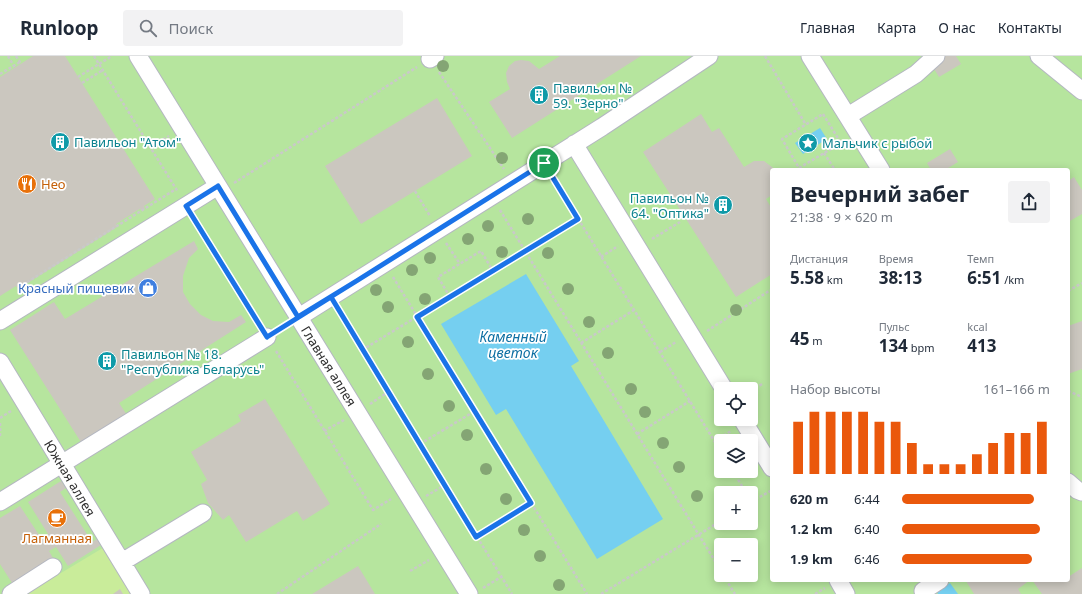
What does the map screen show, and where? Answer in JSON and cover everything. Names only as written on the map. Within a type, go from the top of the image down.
[{"type":"lane","name":"Главная аллея","points":[[138,56],[443,551],[474,592]]},
{"type":"lane","points":[[298,317],[513,183],[709,56]]},
{"type":"lane","points":[[810,56],[880,168]]},
{"type":"lane","points":[[848,116],[916,74],[936,56]]},
{"type":"lane","points":[[1039,56],[1082,91]]},
{"type":"lane","points":[[574,144],[720,382]]},
{"type":"lane","points":[[0,321],[186,206],[220,189]]},
{"type":"lane","points":[[0,502],[267,337]]},
{"type":"lane","name":"Южная аллея","points":[[0,362],[141,594]]},
{"type":"lane","points":[[746,426],[770,465]]},
{"type":"lane","points":[[122,562],[203,513]]},
{"type":"lane","points":[[11,594],[53,566]]},
{"type":"lane","points":[[839,582],[846,594]]},
{"type":"lane","points":[[923,591],[937,582]]},
{"type":"path","points":[[8,56],[14,67]]},
{"type":"path","points":[[0,74],[21,63],[16,56]]},
{"type":"path","points":[[94,56],[373,510],[405,490]]},
{"type":"path","points":[[78,77],[112,56]]},
{"type":"path","points":[[765,56],[806,125]]},
{"type":"path","points":[[220,189],[432,57],[513,183]]},
{"type":"path","points":[[82,83],[103,70]]},
{"type":"path","points":[[823,114],[841,142],[800,168],[782,139],[806,125],[823,114]]},
{"type":"path","points":[[150,147],[182,128]]},
{"type":"path","points":[[824,153],[834,168]]},
{"type":"path","points":[[544,163],[714,440]]},
{"type":"path","points":[[19,284],[21,286],[28,282],[176,189]]},
{"type":"path","points":[[492,196],[714,560]]},
{"type":"path","points":[[362,350],[578,219]]},
{"type":"path","points":[[638,248],[680,222]]},
{"type":"path","points":[[450,297],[438,277],[481,251],[493,270]]},
{"type":"path","points":[[385,263],[587,594]]},
{"type":"path","points":[[1070,290],[1082,283]]},
{"type":"path","points":[[693,339],[770,290]]},
{"type":"path","points":[[331,297],[512,594]]},
{"type":"path","points":[[581,343],[634,310]]},
{"type":"path","points":[[758,387],[762,384]]},
{"type":"path","points":[[1070,392],[1082,397]]},
{"type":"path","points":[[637,434],[690,401]]},
{"type":"path","points":[[0,418],[15,409]]},
{"type":"path","points":[[420,444],[475,411]]},
{"type":"path","points":[[0,423],[0,437]]},
{"type":"path","points":[[758,498],[770,491]]},
{"type":"path","points":[[476,537],[531,503]]},
{"type":"path","points":[[277,594],[381,524]]},
{"type":"path","points":[[601,594],[714,525]]},
{"type":"path","points":[[410,571],[443,551]]},
{"type":"path","points":[[474,592],[501,577]]},
{"type":"path","points":[[727,582],[735,594]]},
{"type":"green space","points":[[0,56],[1082,56],[1082,594],[0,594]]},
{"type":"green space","points":[[106,546],[134,594],[26,594]]},
{"type":"water","points":[[820,128],[827,139],[803,154],[795,143]]},
{"type":"water","name":"Каменный цветок","points":[[526,274],[579,361],[571,366],[663,519],[597,559],[506,409],[496,415],[441,324]]},
{"type":"water","points":[[950,583],[958,594],[938,594],[937,592]]},
{"type":"building","name":"Павильон \"Атом\"","points":[[33,56],[65,56],[155,199],[144,206],[145,209],[142,211],[140,209],[138,210],[116,224],[117,227],[18,289],[16,286],[0,296],[0,77]]},
{"type":"building","name":"Павильон № 59. \"Зерно\"","points":[[560,56],[641,56],[512,138],[489,102],[510,89],[507,82],[506,73],[509,66],[515,61],[521,60],[529,61],[539,69]]},
{"type":"building","points":[[945,56],[956,56],[961,64],[939,77],[931,64]]},
{"type":"building","points":[[437,98],[472,156],[361,224],[325,166]]},
{"type":"building","name":"Павильон № 64. \"Оптика\"","points":[[701,114],[712,132],[719,128],[744,167],[754,161],[764,161],[773,168],[770,168],[770,196],[766,199],[770,206],[770,275],[736,297],[643,152]]},
{"type":"building","points":[[950,149],[958,162],[948,168],[930,168],[927,163]]},
{"type":"building","points":[[1074,177],[1082,190],[1082,214],[1070,221],[1070,180]]},
{"type":"building","name":"Павильон № 18. \"Республика Беларусь\"","points":[[194,241],[198,249],[189,258],[183,276],[183,292],[190,304],[201,315],[213,321],[229,322],[241,315],[246,322],[119,403],[129,418],[84,447],[10,330],[54,302],[65,319]]},
{"type":"building","points":[[1082,321],[1082,369],[1070,373],[1070,325]]},
{"type":"building","points":[[265,399],[330,504],[303,521],[297,511],[246,542],[229,515],[223,520],[208,503],[201,484],[207,480],[191,452],[241,421],[238,415]]},
{"type":"building","points":[[61,481],[66,488],[60,492],[92,542],[97,539],[101,545],[68,566],[56,547],[49,551],[53,558],[12,583],[0,564],[0,518],[20,506],[41,538],[48,534],[28,502]]},
{"type":"building","points":[[358,566],[375,594],[312,594]]},
{"type":"building","points":[[1082,568],[1082,594],[1042,594],[1033,582],[1070,582],[1070,576]]},
{"type":"building","points":[[967,582],[1027,582],[1018,589],[1021,594],[974,594]]},
{"type":"building","points":[[120,589],[123,594],[113,594]]},
{"type":"place","name":"Павильон № 59. \"Зерно\"","points":[[539,95]]},
{"type":"place","name":"Павильон \"Атом\"","points":[[60,142]]},
{"type":"place","name":"Мальчик с рыбой","points":[[808,143]]},
{"type":"place","name":"Нео","points":[[27,184]]},
{"type":"place","name":"Павильон № 64. \"Оптика\"","points":[[723,205]]},
{"type":"place","name":"Красный пищевик","points":[[148,288]]},
{"type":"place","name":"Павильон № 18. \"Республика Беларусь\"","points":[[107,361]]},
{"type":"place","name":"Лагманная","points":[[57,518]]},
{"type":"route","points":[[544,163],[578,219],[417,317],[531,503],[476,537],[331,297],[267,337],[186,206],[218,186],[298,317],[544,163]]}]
